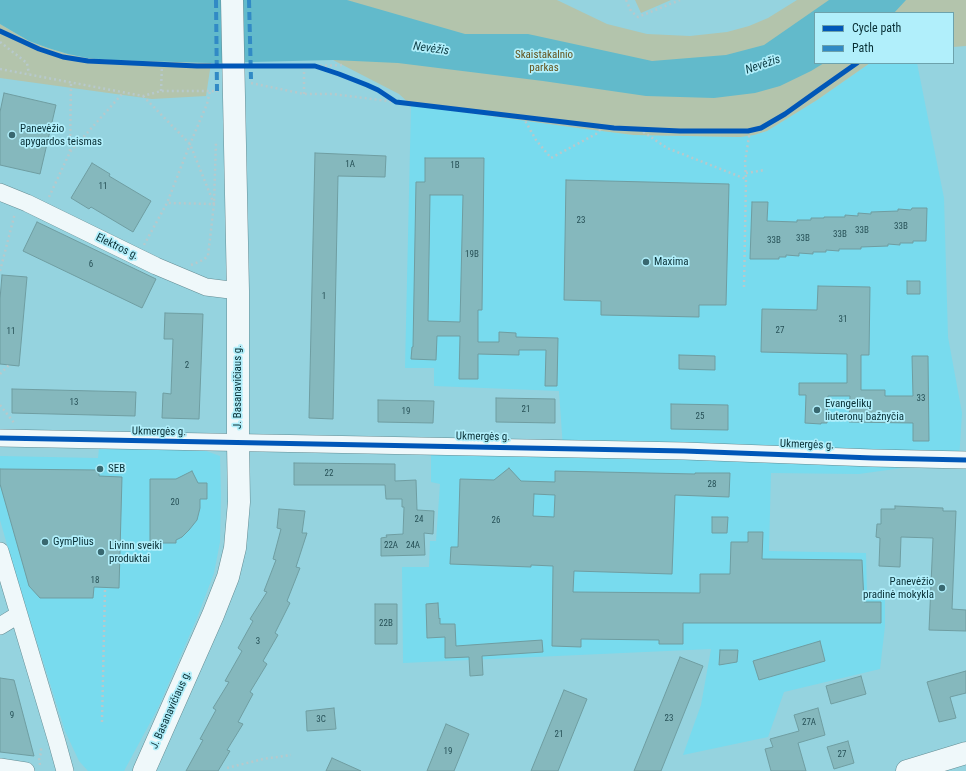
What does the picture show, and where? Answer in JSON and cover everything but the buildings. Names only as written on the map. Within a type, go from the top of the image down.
[{"type":"main road","name":"J. Basanavičiaus g.","points":[[144,771],[214,615],[228,577],[235,548],[239,502],[238,291],[242,79],[232,0]]},
{"type":"main road","points":[[908,771],[966,754]]},
{"type":"street","name":"Elektros g.","points":[[0,192],[19,199],[156,266],[206,287],[238,291]]},
{"type":"street","name":"Ukmergės g.","points":[[0,438],[684,450],[873,458],[966,460]]},
{"type":"street","points":[[0,551],[65,771]]},
{"type":"street","points":[[0,626],[18,615]]},
{"type":"street","points":[[0,767],[26,771]]},
{"type":"path","points":[[626,0],[631,11],[638,17],[680,0]]},
{"type":"path","points":[[0,42],[27,63],[29,74]]},
{"type":"path","points":[[161,91],[162,65]]},
{"type":"path","points":[[315,66],[344,65]]},
{"type":"path","points":[[304,66],[304,94]]},
{"type":"path","points":[[0,69],[143,96],[161,91],[217,91],[217,98]]},
{"type":"path","points":[[242,79],[251,84],[304,94],[332,94],[396,102]]},
{"type":"path","points":[[70,152],[71,83]]},
{"type":"path","points":[[149,248],[144,245],[167,202],[207,104],[210,91]]},
{"type":"path","points":[[49,197],[70,152],[123,92]]},
{"type":"path","points":[[143,96],[190,144],[214,204]]},
{"type":"path","points":[[523,117],[536,140],[551,158],[596,134],[603,126]]},
{"type":"path","points":[[639,129],[667,148],[746,179]]},
{"type":"path","points":[[744,287],[745,162],[750,130]]},
{"type":"path","points":[[189,265],[195,264],[208,256],[214,204],[216,136]]},
{"type":"path","points":[[746,173],[765,170]]},
{"type":"path","points":[[0,271],[19,199]]},
{"type":"path","points":[[167,202],[214,204]]},
{"type":"path","points":[[0,374],[9,365]]},
{"type":"path","points":[[102,722],[105,588]]},
{"type":"path","points":[[227,768],[263,759],[291,755]]},
{"type":"shaded area","points":[[869,64],[917,64],[944,198],[948,337],[962,413],[959,460],[859,474],[771,473],[769,551],[866,553],[867,595],[885,598],[885,626],[880,669],[784,692],[768,737],[683,755],[701,705],[711,649],[403,663],[402,567],[429,567],[430,541],[436,541],[440,484],[431,482],[431,446],[563,448],[559,391],[434,386],[434,368],[405,368],[411,105],[634,135],[740,137],[767,131],[817,100]]},
{"type":"shaded area","points":[[99,448],[206,451],[220,456],[220,542],[214,573],[197,618],[158,708],[124,771],[88,771],[79,761],[65,731],[0,520],[0,456],[98,458]]},
{"type":"green space","name":"Skaistakalnio parkas","points":[[348,0],[557,0],[607,24],[647,34],[690,36],[727,32],[749,26],[768,18],[797,0],[966,0],[966,46],[954,47],[954,12],[814,12],[814,64],[869,64],[817,100],[767,131],[740,137],[634,135],[411,105],[399,94],[333,60],[336,36]]},
{"type":"green space","points":[[635,0],[671,0],[641,13]]},
{"type":"green space","points":[[0,24],[29,41],[68,54],[87,58],[211,63],[206,96],[152,99],[0,78]]},
{"type":"water","name":"Nevėžis","points":[[0,0],[347,0],[465,34],[528,34],[652,61],[726,55],[764,45],[829,0],[906,0],[895,12],[814,12],[814,64],[822,64],[780,86],[755,93],[714,98],[646,96],[543,81],[398,63],[333,60],[211,63],[87,58],[68,54],[29,41],[0,24]]},
{"type":"marked path","points":[[216,0],[217,91]]},
{"type":"marked path","points":[[249,0],[251,79]]},
{"type":"cycle path","points":[[0,31],[39,49],[63,57],[88,61],[197,66],[315,66],[367,85],[378,90],[396,102],[614,128],[680,131],[748,131],[761,128],[785,114],[856,64]]},
{"type":"cycle path","points":[[0,438],[684,451],[966,460]]},
{"type":"place","name":"Panevėžio apygardos teismas","points":[[12,135]]},
{"type":"place","name":"Maxima","points":[[646,262]]},
{"type":"place","name":"Evangelikų liuteronų bažnyčia","points":[[817,410]]},
{"type":"place","name":"SEB","points":[[100,469]]},
{"type":"place","name":"GymPlius","points":[[45,542]]},
{"type":"place","name":"Livinn sveiki produktai","points":[[101,552]]},
{"type":"place","name":"Panevėžio pradinė mokykla","points":[[942,588]]}]
